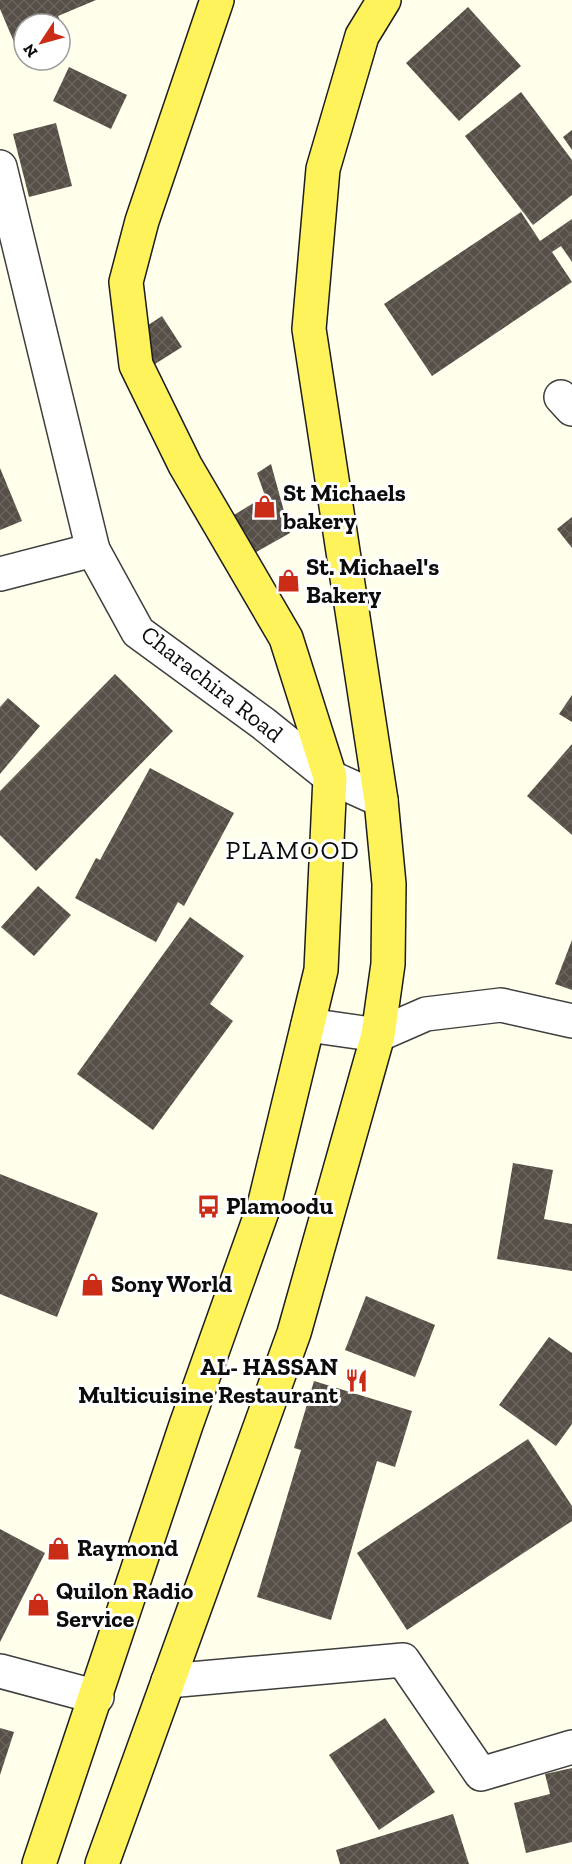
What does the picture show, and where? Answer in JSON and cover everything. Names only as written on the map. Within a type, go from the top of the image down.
[{"type":"main road","points":[[39,1864],[97,1697],[186,1425],[264,1206],[321,970],[330,777],[286,638],[185,465],[136,365],[126,282],[142,221],[217,0]]},
{"type":"main road","points":[[102,1864],[294,1333],[378,1035],[388,964],[389,884],[381,800],[309,329],[322,169],[362,36],[384,0]]},
{"type":"street","name":"Charachira Road","points":[[0,167],[93,550],[138,632],[264,724],[330,777],[381,800]]},
{"type":"street","points":[[0,574],[93,550]]},
{"type":"street","points":[[308,1025],[378,1035],[426,1014],[501,1005],[572,1021]]},
{"type":"street","points":[[168,1682],[403,1660],[480,1774],[572,1746]]},
{"type":"street","points":[[0,1671],[97,1697]]},
{"type":"building","points":[[0,0],[96,0],[68,12],[12,12],[12,37],[0,9]]},
{"type":"building","points":[[468,7],[521,66],[459,121],[406,63]]},
{"type":"building","points":[[72,68],[127,95],[111,129],[53,101],[67,72],[72,72]]},
{"type":"building","points":[[521,92],[572,160],[572,195],[533,225],[465,136]]},
{"type":"building","points":[[56,123],[72,186],[29,197],[13,134]]},
{"type":"building","points":[[572,130],[572,150],[563,137]]},
{"type":"building","points":[[521,212],[540,241],[572,219],[572,262],[561,246],[552,252],[572,282],[432,376],[384,304]]},
{"type":"building","points":[[162,316],[182,347],[155,364],[136,333]]},
{"type":"building","name":"St Michaels bakery","points":[[271,464],[290,533],[251,555],[229,518],[265,496],[257,473]]},
{"type":"building","points":[[0,468],[22,521],[0,530]]},
{"type":"building","points":[[572,517],[572,548],[557,529]]},
{"type":"building","points":[[115,674],[173,731],[36,871],[0,835],[0,791]]},
{"type":"building","points":[[572,695],[572,722],[559,714]]},
{"type":"building","points":[[8,698],[40,726],[0,774],[0,707]]},
{"type":"building","points":[[572,744],[572,835],[527,796]]},
{"type":"building","points":[[150,768],[234,813],[184,906],[178,902],[156,942],[75,898],[96,858],[100,860]]},
{"type":"building","points":[[38,886],[71,915],[34,956],[1,927]]},
{"type":"building","points":[[190,917],[244,956],[210,1004],[233,1021],[153,1130],[77,1074]]},
{"type":"building","points":[[572,940],[572,990],[555,984]]},
{"type":"building","points":[[513,1163],[553,1170],[544,1219],[572,1224],[572,1271],[497,1259]]},
{"type":"building","points":[[0,1174],[98,1213],[57,1317],[0,1294]]},
{"type":"building","points":[[366,1296],[435,1325],[415,1377],[345,1350]]},
{"type":"building","points":[[549,1337],[572,1353],[572,1424],[556,1446],[499,1405]]},
{"type":"building","points":[[314,1381],[412,1411],[395,1467],[377,1461],[331,1620],[257,1597],[301,1450],[294,1448]]},
{"type":"building","points":[[528,1439],[572,1506],[572,1521],[407,1630],[357,1553]]},
{"type":"building","points":[[0,1529],[45,1553],[0,1642]]},
{"type":"building","points":[[385,1718],[435,1792],[379,1830],[329,1755]]},
{"type":"building","points":[[0,1728],[14,1732],[0,1775]]},
{"type":"building","points":[[572,1768],[572,1842],[526,1853],[514,1803],[550,1794],[545,1774]]},
{"type":"building","points":[[453,1814],[469,1864],[340,1864],[336,1850]]},
{"type":"place","name":"St Michaels bakery","points":[[265,507]]},
{"type":"place","name":"St. Michael's Bakery","points":[[288,581]]},
{"type":"place","name":"Plamoodu","points":[[208,1206]]},
{"type":"place","name":"Sony World","points":[[93,1284]]},
{"type":"place","name":"AL- HASSAN Multicuisine Restaurant","points":[[356,1381]]},
{"type":"place","name":"Raymond","points":[[59,1548]]},
{"type":"place","name":"Quilon Radio Service","points":[[38,1605]]},
{"type":"district","name":"PLAMOOD","points":[[293,850]]}]
